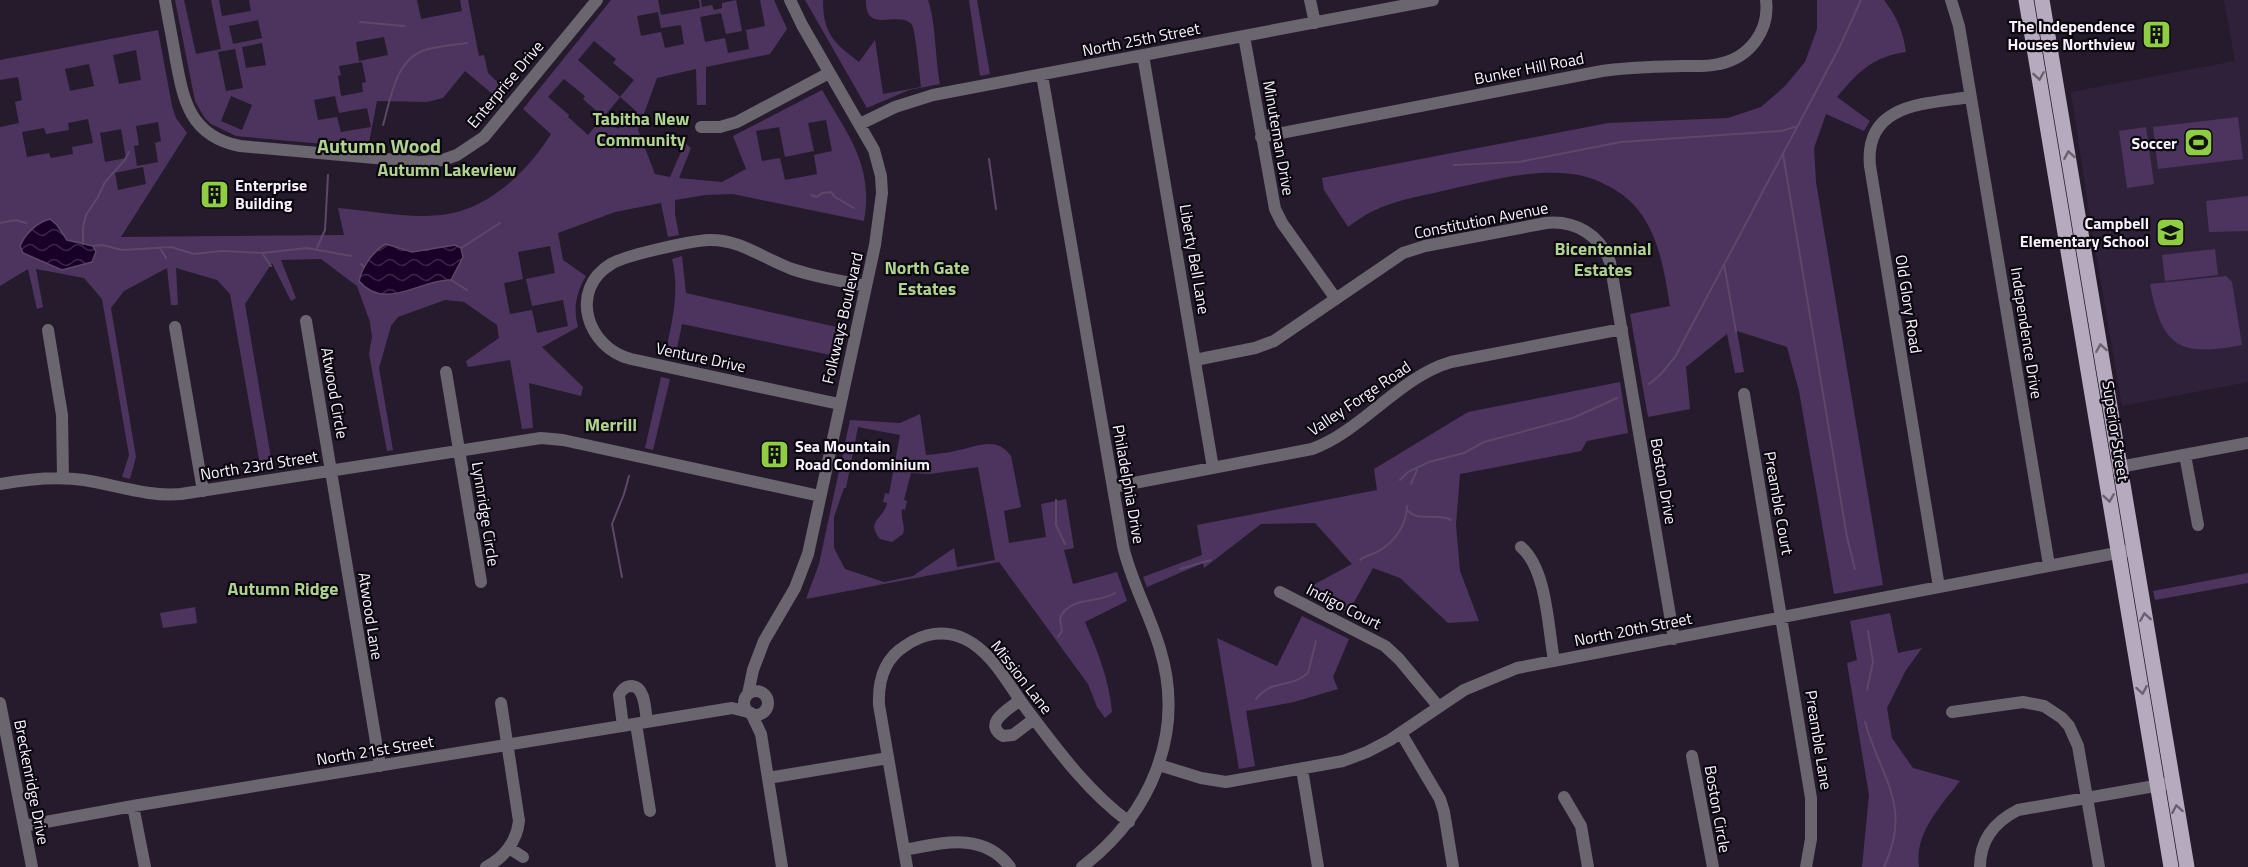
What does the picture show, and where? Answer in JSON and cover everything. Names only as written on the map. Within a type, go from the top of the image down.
[{"type":"main road","name":"Superior Street","points":[[2026,0],[2118,553],[2165,784],[2187,867]]},
{"type":"main road","name":"Superior Street","points":[[2042,0],[2134,550],[2165,784],[2171,867]]},
{"type":"main road","points":[[2029,19],[2030,13],[2034,11],[2043,47],[2052,60]]},
{"type":"main road","points":[[2069,258],[2075,255],[2082,290],[2094,305]]},
{"type":"street","name":"Enterprise Drive","points":[[165,0],[184,100],[197,123],[214,137],[240,146],[420,162],[449,158],[463,153],[480,142],[597,0]]},
{"type":"street","name":"Folkways Boulevard","points":[[747,695],[751,677],[768,634],[792,596],[801,574],[881,212],[881,176],[874,150],[790,0]]},
{"type":"street","points":[[1310,0],[1315,22]]},
{"type":"street","name":"North 25th Street","points":[[860,124],[890,109],[918,99],[1432,0]]},
{"type":"street","name":"Bunker Hill Road","points":[[1262,137],[1602,71],[1725,63],[1743,54],[1758,38],[1766,18],[1766,0]]},
{"type":"street","name":"Independence Drive","points":[[1951,0],[1959,26],[2049,565]]},
{"type":"street","name":"Minuteman Drive","points":[[1244,36],[1272,198],[1277,214],[1336,299]]},
{"type":"street","name":"Liberty Bell Lane","points":[[1143,55],[1214,468]]},
{"type":"street","points":[[700,127],[720,127],[737,122],[830,74]]},
{"type":"street","name":"Philadelphia Drive","points":[[1042,75],[1126,561],[1157,638],[1166,676],[1168,721],[1159,765],[1146,794],[1129,822],[1110,844],[1082,867]]},
{"type":"street","name":"Old Glory Road","points":[[1939,586],[1870,166],[1870,148],[1876,131],[1886,118],[1896,111],[1970,97]]},
{"type":"street","name":"Constitution Avenue","points":[[1195,360],[1268,344],[1288,333],[1399,255],[1413,250],[1546,223],[1562,222],[1587,232],[1604,249],[1610,262],[1622,329]]},
{"type":"street","name":"Venture Drive","points":[[840,404],[623,357],[610,351],[597,338],[588,316],[587,304],[595,280],[606,267],[613,263],[709,240],[722,240],[737,244],[800,272],[866,286]]},
{"type":"street","name":"Atwood Circle","points":[[306,321],[331,471]]},
{"type":"street","points":[[175,327],[203,491]]},
{"type":"street","name":"Valley Forge Road","points":[[1113,488],[1309,450],[1322,445],[1420,377],[1447,363],[1622,329]]},
{"type":"street","name":"Boston Drive","points":[[1622,329],[1674,639]]},
{"type":"street","points":[[48,330],[62,415],[63,478]]},
{"type":"street","name":"Lynnridge Circle","points":[[446,372],[480,582]]},
{"type":"street","name":"Preamble Court","points":[[1744,394],[1782,618]]},
{"type":"street","name":"North 23rd Street","points":[[0,484],[63,478],[159,495],[176,495],[541,438],[563,440],[820,496]]},
{"type":"street","points":[[2100,440],[2107,450],[2113,468],[2248,443]]},
{"type":"street","points":[[2185,455],[2198,525]]},
{"type":"street","name":"Atwood Lane","points":[[331,471],[380,766]]},
{"type":"street","points":[[1521,547],[1530,555],[1539,573],[1554,661]]},
{"type":"street","name":"North 20th Street","points":[[1159,765],[1220,782],[1241,781],[1302,769],[1359,755],[1401,733],[1464,690],[1517,668],[2134,550]]},
{"type":"street","name":"Indigo Court","points":[[1280,592],[1385,645],[1400,659],[1438,706]]},
{"type":"street","name":"Preamble Lane","points":[[1782,618],[1811,798],[1811,839],[1806,867]]},
{"type":"street","name":"Mission Lane","points":[[907,867],[879,705],[880,683],[883,672],[895,654],[918,638],[950,634],[966,639],[984,652],[1085,783],[1129,822]]},
{"type":"street","name":"Folkways Boulevard","points":[[760,652],[760,680],[766,695]]},
{"type":"street","points":[[761,734],[768,703],[766,695],[757,691],[747,695],[745,705],[761,734],[783,867]]},
{"type":"street","name":"North 21st Street","points":[[732,708],[747,695]]},
{"type":"street","points":[[1020,700],[997,717],[994,724],[997,731],[1003,736],[1009,736],[1034,719]]},
{"type":"street","points":[[1952,712],[2023,702],[2034,703],[2053,711],[2069,726],[2078,746],[2099,867]]},
{"type":"street","name":"Breckenridge Drive","points":[[0,703],[32,867]]},
{"type":"street","points":[[486,867],[495,862],[509,848],[517,832],[519,815],[501,703]]},
{"type":"street","name":"North 21st Street","points":[[24,826],[133,806],[732,708],[750,712]]},
{"type":"street","points":[[750,712],[760,714],[766,710]]},
{"type":"street","points":[[635,724],[650,811]]},
{"type":"street","points":[[1401,733],[1440,799],[1453,867]]},
{"type":"street","name":"Boston Circle","points":[[1692,756],[1713,867]]},
{"type":"street","points":[[768,778],[888,758]]},
{"type":"street","points":[[1302,769],[1318,867]]},
{"type":"street","points":[[1980,867],[1982,849],[1986,839],[2008,815],[2029,807],[2165,784]]},
{"type":"street","points":[[1564,797],[1581,826],[1588,867]]},
{"type":"street","points":[[133,806],[145,867]]},
{"type":"street","points":[[904,850],[952,842],[970,842],[991,849],[1010,867]]},
{"type":"street","points":[[509,848],[523,857]]},
{"type":"shaded area","points":[[175,0],[184,0],[196,54],[221,49],[211,0],[219,0],[222,16],[251,11],[249,0],[417,0],[421,19],[462,11],[460,0],[468,0],[479,56],[484,55],[488,73],[508,92],[501,101],[465,71],[443,98],[427,102],[377,101],[368,148],[236,136],[211,124],[195,101]],"holes":[[[258,20],[262,38],[233,44],[229,26]],[[384,37],[388,55],[359,61],[356,42]],[[262,43],[266,65],[246,68],[242,47]],[[235,49],[243,88],[226,91],[218,52]],[[362,62],[366,82],[362,83],[363,92],[341,96],[338,76],[341,75],[339,66]],[[231,96],[252,105],[242,130],[221,121]],[[335,96],[339,113],[367,108],[371,127],[341,132],[337,117],[318,120],[314,100]]]},
{"type":"shaded area","points":[[611,0],[658,0],[661,15],[700,8],[699,0],[701,0],[702,7],[712,5],[714,10],[722,8],[722,3],[736,0],[742,31],[726,34],[721,13],[700,17],[705,42],[725,38],[728,53],[749,49],[746,30],[765,26],[760,0],[774,0],[787,29],[770,54],[706,67],[706,105],[697,105],[696,69],[657,78],[638,130],[655,174],[670,177],[685,143],[691,148],[679,178],[722,182],[746,169],[733,136],[822,90],[849,137],[862,167],[866,201],[864,221],[733,194],[705,195],[675,200],[679,235],[668,237],[661,203],[615,212],[558,233],[563,260],[586,276],[576,301],[578,327],[542,347],[583,387],[581,396],[529,383],[533,428],[522,429],[510,360],[468,367],[466,361],[499,338],[497,325],[464,302],[445,300],[398,317],[391,326],[379,368],[393,450],[387,451],[369,354],[372,337],[370,322],[357,286],[321,259],[281,260],[296,298],[291,301],[272,263],[245,304],[273,470],[261,471],[230,294],[217,280],[176,268],[178,305],[171,305],[167,268],[124,291],[111,308],[136,457],[130,479],[122,477],[129,455],[102,299],[84,278],[36,269],[43,307],[37,309],[28,269],[0,286],[0,127],[19,123],[15,102],[22,100],[18,77],[0,80],[0,60],[158,30],[172,106],[176,118],[187,133],[121,237],[344,235],[338,208],[396,215],[425,216],[453,213],[483,201],[510,183],[532,160],[551,134],[523,109]],"holes":[[[658,12],[661,28],[681,25],[684,44],[665,48],[661,32],[641,36],[637,16]],[[594,41],[616,59],[613,63],[634,80],[620,97],[578,60]],[[136,50],[141,80],[119,84],[113,55]],[[89,64],[94,86],[70,91],[65,69]],[[564,79],[585,96],[583,99],[603,117],[588,135],[568,117],[569,115],[548,97]],[[620,97],[635,110],[618,129],[604,117]],[[88,119],[93,143],[72,147],[73,154],[51,158],[49,153],[27,157],[22,132],[44,128],[46,134],[69,130],[68,123]],[[826,120],[832,151],[814,155],[817,174],[785,180],[780,158],[762,161],[756,131],[779,127],[785,157],[814,151],[808,123]],[[158,122],[161,141],[155,143],[158,162],[137,166],[134,146],[139,145],[136,126]],[[121,129],[126,158],[105,162],[100,133]],[[143,167],[146,184],[118,190],[115,173]],[[550,246],[555,273],[526,279],[532,306],[563,300],[568,326],[537,333],[532,310],[510,314],[504,283],[523,279],[518,252]]]},
{"type":"shaded area","points":[[805,0],[823,0],[825,21],[832,37],[859,62],[875,40],[883,94],[921,87],[915,35],[912,25],[906,21],[877,20],[871,17],[867,11],[866,0],[928,0],[933,19],[940,84],[909,90],[867,108]]},
{"type":"shaded area","points":[[969,0],[977,0],[990,74],[980,76]]},
{"type":"shaded area","points":[[1817,0],[1884,0],[1899,24],[1906,52],[1894,54],[1867,67],[1837,97],[1870,121],[1864,131],[1826,114],[1814,148],[1816,182],[1883,585],[1834,594],[1799,391],[1787,347],[1737,331],[1744,372],[1735,373],[1727,334],[1686,367],[1690,409],[1648,417],[1630,314],[1670,306],[1663,265],[1655,239],[1642,215],[1627,198],[1605,184],[1580,175],[1528,174],[1402,201],[1371,212],[1348,227],[1324,190],[1322,178],[1608,123],[1728,118],[1761,107],[1785,86],[1805,62],[1817,29]]},
{"type":"shaded area","name":"Campbell Elementary School","points":[[2224,0],[2248,0],[2248,382],[2122,406],[2071,92],[2235,61]]},
{"type":"shaded area","name":"Soccer","points":[[2238,117],[2243,159],[2158,169],[2153,127]]},
{"type":"shaded area","points":[[2146,127],[2154,184],[2127,188],[2119,131]]},
{"type":"shaded area","points":[[2248,196],[2248,231],[2209,232],[2206,201]]},
{"type":"shaded area","points":[[2215,249],[2218,275],[2165,281],[2162,255]]},
{"type":"shaded area","points":[[682,256],[686,293],[841,328],[835,356],[682,324],[675,358],[665,355],[675,295],[672,259]]},
{"type":"shaded area","points":[[2226,276],[2232,282],[2242,345],[2203,350],[2177,343],[2168,335],[2161,322],[2150,284]]},
{"type":"shaded area","points":[[661,377],[670,379],[653,450],[645,448]]},
{"type":"shaded area","points":[[1620,382],[1628,433],[1587,441],[1581,451],[1460,474],[1456,525],[1460,571],[1479,621],[1448,623],[1400,578],[1373,568],[1348,613],[1311,595],[1306,589],[1352,564],[1315,523],[1261,524],[1204,568],[1203,563],[1147,587],[1143,577],[1202,555],[1197,525],[1377,490],[1374,469],[1468,412]]},
{"type":"shaded area","points":[[920,414],[926,455],[987,444],[1000,446],[1006,450],[1011,456],[1021,507],[1004,511],[1009,543],[1046,537],[1041,504],[1066,499],[1074,548],[1064,550],[1073,584],[1117,572],[1127,601],[1085,622],[1106,677],[1112,712],[1105,718],[1097,707],[1088,684],[999,562],[806,599],[819,564],[850,420],[900,423]],"holes":[[[858,427],[900,435],[889,494],[885,493],[883,502],[887,503],[874,528],[880,539],[892,542],[903,534],[902,509],[905,510],[907,501],[904,500],[911,473],[930,474],[978,467],[995,560],[957,567],[954,548],[913,576],[884,582],[845,569],[834,548],[834,517],[844,488],[846,488]]]},
{"type":"shaded area","points":[[2248,573],[2248,583],[2155,600],[2153,591]]},
{"type":"shaded area","points":[[195,607],[197,623],[163,628],[160,613]]},
{"type":"shaded area","points":[[1890,613],[1898,653],[1922,648],[1906,670],[1887,708],[1892,738],[1913,768],[1960,781],[1937,810],[1925,831],[1919,855],[1919,867],[1862,867],[1869,795],[1847,663],[1857,660],[1850,621]]},
{"type":"shaded area","points":[[1302,616],[1349,639],[1333,677],[1338,689],[1294,702],[1246,711],[1255,766],[1239,769],[1217,638],[1277,666]]},
{"type":"water","points":[[50,219],[67,240],[93,246],[96,252],[92,262],[62,270],[23,253],[20,246],[28,233]]},
{"type":"water","points":[[386,244],[412,252],[455,245],[461,248],[463,257],[451,280],[428,284],[404,292],[380,294],[369,290],[359,281],[369,260]]},
{"type":"waterway","points":[[1649,384],[1675,357],[1839,48],[1861,0]]},
{"type":"waterway","points":[[360,22],[404,26]]},
{"type":"waterway","points":[[383,125],[396,81],[407,62],[425,50],[467,43]]},
{"type":"waterway","points":[[1454,165],[1519,162],[1621,142],[1781,131],[1798,126]]},
{"type":"waterway","points":[[83,244],[86,215],[105,182],[129,152]]},
{"type":"waterway","points":[[1783,154],[1847,537],[1855,569]]},
{"type":"waterway","points":[[989,159],[996,209]]},
{"type":"waterway","points":[[317,248],[325,230],[328,175]]},
{"type":"waterway","points":[[811,195],[817,197],[822,193],[831,192],[835,197],[854,208]]},
{"type":"waterway","points":[[0,223],[16,220],[26,223]]},
{"type":"waterway","points":[[461,248],[500,223]]},
{"type":"waterway","points":[[93,246],[102,245],[122,250],[171,247],[194,254],[222,251],[262,253],[307,248],[351,256]]},
{"type":"waterway","points":[[160,248],[166,258]]},
{"type":"waterway","points":[[262,253],[271,266]]},
{"type":"waterway","points":[[361,264],[364,267]]},
{"type":"waterway","points":[[1724,264],[1736,332]]},
{"type":"waterway","points":[[451,280],[467,290]]},
{"type":"waterway","points":[[1400,480],[1408,472],[1429,462],[1464,453],[1484,442],[1573,418],[1617,398]]},
{"type":"waterway","points":[[1411,484],[1417,470]]},
{"type":"waterway","points":[[622,577],[612,524],[629,476]]},
{"type":"waterway","points":[[1056,500],[1056,525],[1065,544]]},
{"type":"waterway","points":[[1360,560],[1377,552],[1394,538],[1405,520],[1407,506]]},
{"type":"waterway","points":[[1407,510],[1417,516],[1451,520]]},
{"type":"waterway","points":[[1180,569],[1211,560]]},
{"type":"waterway","points":[[1058,637],[1062,631],[1060,618],[1070,606],[1115,593]]},
{"type":"waterway","points":[[1867,690],[1873,662],[1868,631]]},
{"type":"waterway","points":[[1256,699],[1268,688],[1295,681],[1308,673],[1316,641]]},
{"type":"waterway","points":[[1865,722],[1895,809],[1892,845],[1884,867]]},
{"type":"place","name":"The Independence Houses Northview","points":[[2156,35]]},
{"type":"place","name":"Soccer","points":[[2198,143]]},
{"type":"place","name":"Enterprise Building","points":[[214,194]]},
{"type":"place","name":"Campbell Elementary School","points":[[2170,232]]},
{"type":"place","name":"Sea Mountain Road Condominium","points":[[774,455]]},
{"type":"district","name":"Tabitha New Community","points":[[641,129]]},
{"type":"district","name":"Autumn Wood","points":[[379,146]]},
{"type":"district","name":"Autumn Lakeview","points":[[447,170]]},
{"type":"district","name":"Bicentennial Estates","points":[[1603,259]]},
{"type":"district","name":"North Gate Estates","points":[[927,278]]},
{"type":"district","name":"Merrill","points":[[611,425]]},
{"type":"district","name":"Autumn Ridge","points":[[283,589]]}]
